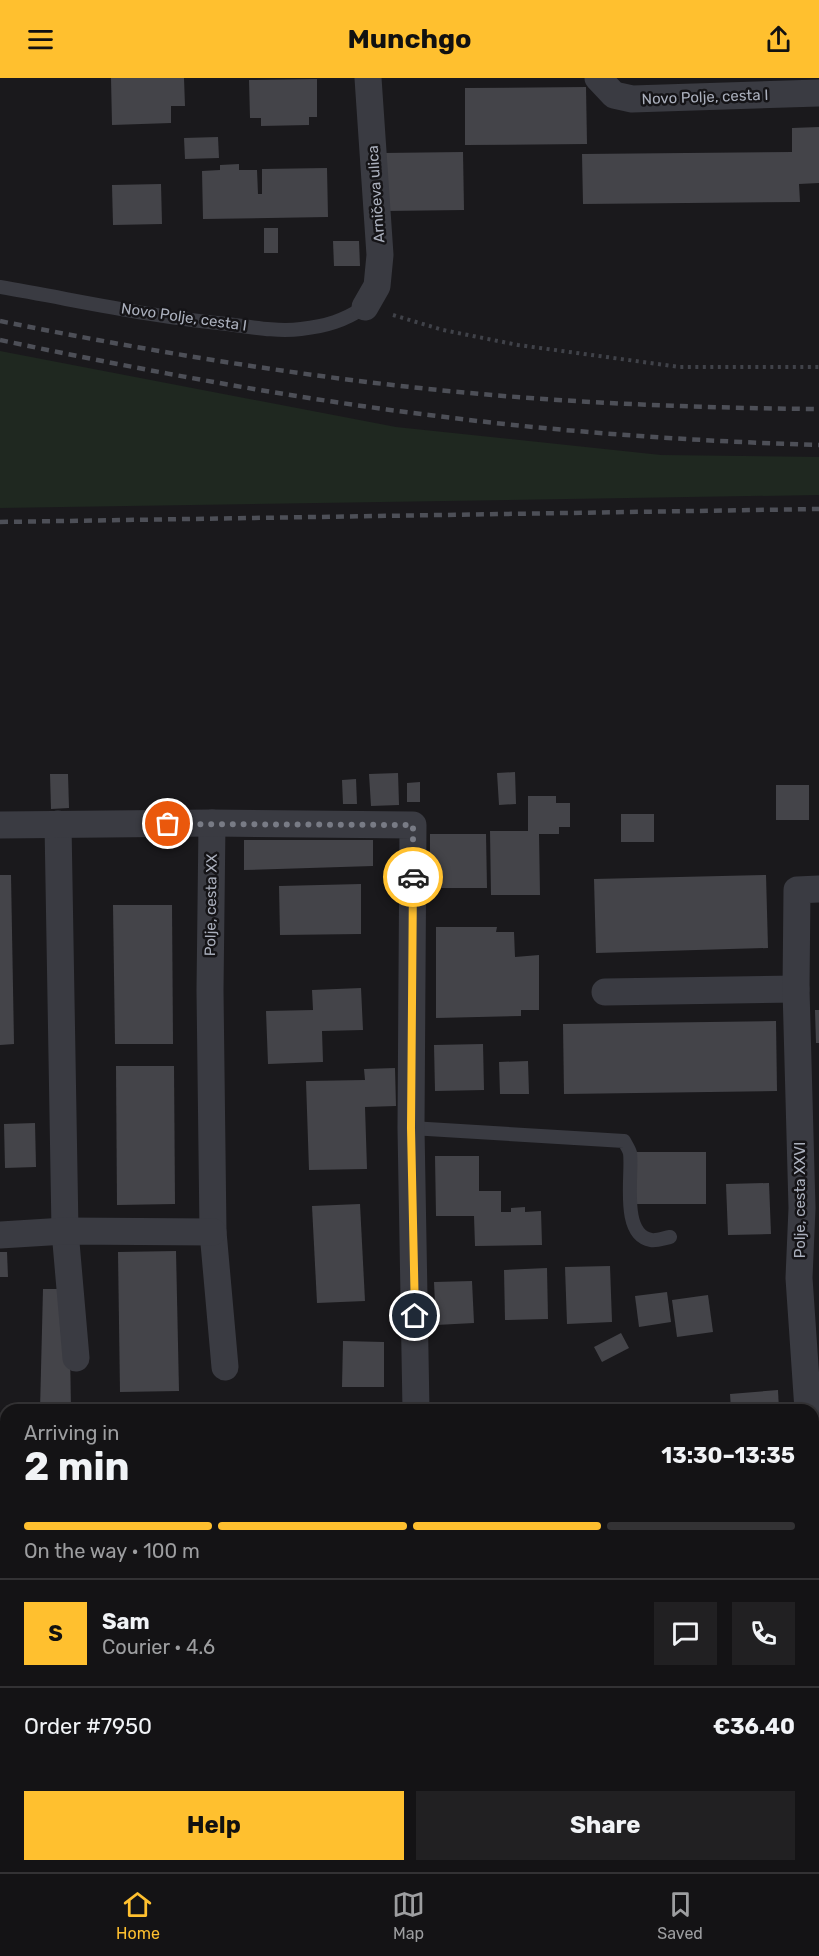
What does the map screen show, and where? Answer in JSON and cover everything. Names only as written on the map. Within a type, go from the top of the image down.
[{"type":"street","name":"Arničeva ulica","points":[[365,307],[378,286],[380,255],[368,78]]},
{"type":"street","name":"Novo Polje, cesta I","points":[[598,78],[614,95],[632,99],[819,93]]},
{"type":"street","points":[[0,825],[212,823],[413,825],[411,1128],[416,1404]]},
{"type":"street","name":"Polje, cesta XX","points":[[212,823],[210,990],[213,1232],[225,1367]]},
{"type":"street","points":[[58,824],[65,1231],[76,1358]]},
{"type":"street","name":"Polje, cesta XXVI","points":[[808,1404],[799,1278],[802,1208],[796,989],[797,890],[819,890]]},
{"type":"street","points":[[605,992],[796,989]]},
{"type":"street","points":[[0,1235],[65,1231],[213,1232]]},
{"type":"lane","name":"Novo Polje, cesta I","points":[[0,287],[187,320],[298,330],[346,320],[365,307]]},
{"type":"lane","points":[[411,1128],[624,1141],[630,1151],[629,1201],[633,1222],[643,1237],[652,1241],[670,1237]]},
{"type":"path","points":[[365,307],[443,330],[518,345],[680,368],[819,368]]},
{"type":"shaded area","points":[[0,351],[396,427],[661,455],[819,457],[819,495],[0,508]]},
{"type":"building","points":[[111,78],[184,78],[185,106],[171,106],[171,123],[112,125]]},
{"type":"building","points":[[317,79],[317,117],[309,117],[309,125],[261,126],[261,118],[250,118],[249,80]]},
{"type":"building","points":[[586,87],[587,144],[465,145],[465,88]]},
{"type":"building","points":[[819,127],[819,183],[799,184],[800,202],[583,204],[582,154],[792,152],[792,128]]},
{"type":"building","points":[[218,137],[219,158],[185,159],[184,138]]},
{"type":"building","points":[[463,152],[464,210],[384,211],[383,153]]},
{"type":"building","points":[[239,164],[239,170],[257,170],[258,194],[262,194],[262,169],[327,168],[328,217],[203,219],[202,171],[220,170],[220,165]]},
{"type":"building","points":[[161,184],[162,224],[113,225],[112,185]]},
{"type":"building","points":[[264,228],[278,228],[278,253],[264,253]]},
{"type":"building","points":[[333,241],[359,241],[360,266],[334,266]]},
{"type":"building","points":[[515,772],[516,804],[499,805],[497,773]]},
{"type":"building","points":[[398,773],[399,805],[371,806],[369,774]]},
{"type":"building","points":[[50,774],[68,774],[69,808],[51,809]]},
{"type":"building","points":[[356,779],[357,804],[343,804],[342,780]]},
{"type":"building","points":[[420,782],[420,802],[407,802],[407,783]]},
{"type":"building","points":[[776,785],[809,785],[809,820],[776,820]]},
{"type":"building","points":[[528,796],[556,796],[556,803],[570,803],[570,827],[559,827],[559,834],[539,834],[540,895],[491,895],[490,831],[528,831]]},
{"type":"building","points":[[621,814],[654,814],[654,842],[621,842]]},
{"type":"building","points":[[430,834],[486,834],[487,888],[430,888]]},
{"type":"building","points":[[244,840],[373,840],[373,866],[244,870]]},
{"type":"building","points":[[0,875],[11,875],[14,1044],[0,1045]]},
{"type":"building","points":[[766,875],[768,948],[596,953],[594,879]]},
{"type":"building","points":[[361,884],[361,934],[280,935],[279,886]]},
{"type":"building","points":[[113,905],[172,905],[173,1044],[115,1044]]},
{"type":"building","points":[[436,927],[497,927],[496,932],[514,932],[515,957],[539,955],[539,1010],[521,1010],[521,1016],[436,1018]]},
{"type":"building","points":[[361,988],[363,1030],[322,1031],[323,1062],[268,1064],[266,1011],[313,1010],[312,990]]},
{"type":"building","points":[[815,1010],[819,1010],[819,1043],[816,1043]]},
{"type":"building","points":[[776,1021],[777,1091],[564,1094],[563,1024]]},
{"type":"building","points":[[483,1044],[484,1090],[435,1091],[434,1045]]},
{"type":"building","points":[[528,1061],[529,1094],[500,1094],[499,1062]]},
{"type":"building","points":[[116,1066],[174,1066],[175,1204],[117,1205]]},
{"type":"building","points":[[395,1068],[396,1106],[365,1107],[367,1169],[309,1170],[306,1081],[365,1080],[364,1069]]},
{"type":"building","points":[[35,1123],[36,1167],[5,1168],[4,1124]]},
{"type":"building","points":[[636,1152],[706,1152],[706,1204],[636,1204]]},
{"type":"building","points":[[435,1156],[479,1156],[479,1191],[501,1191],[501,1212],[511,1212],[511,1208],[525,1207],[525,1212],[541,1211],[542,1245],[475,1246],[474,1216],[436,1216]]},
{"type":"building","points":[[769,1183],[771,1234],[728,1235],[726,1184]]},
{"type":"building","points":[[360,1204],[365,1301],[317,1303],[312,1206]]},
{"type":"building","points":[[176,1251],[179,1391],[120,1392],[118,1252]]},
{"type":"building","points":[[0,1252],[7,1252],[8,1277],[0,1277]]},
{"type":"building","points":[[610,1266],[612,1322],[567,1324],[565,1267]]},
{"type":"building","points":[[547,1268],[548,1319],[505,1320],[504,1270]]},
{"type":"building","points":[[472,1281],[474,1323],[436,1325],[434,1282]]},
{"type":"building","points":[[43,1289],[69,1289],[71,1404],[40,1404]]},
{"type":"building","points":[[667,1292],[671,1322],[639,1327],[635,1296]]},
{"type":"building","points":[[708,1295],[713,1332],[677,1337],[672,1300]]},
{"type":"building","points":[[621,1333],[629,1348],[602,1362],[594,1347]]},
{"type":"building","points":[[343,1341],[384,1342],[384,1387],[342,1387]]},
{"type":"building","points":[[778,1390],[779,1404],[731,1404],[730,1394]]},
{"type":"railway","points":[[0,321],[223,362],[448,391],[633,404],[819,409]]},
{"type":"railway","points":[[0,340],[214,382],[429,415],[624,435],[819,445]]},
{"type":"railway","points":[[0,522],[819,509]]},
{"type":"way so far","points":[[168,824],[413,825],[413,877]]},
{"type":"route","points":[[413,877],[411,1128],[415,1316]]}]
